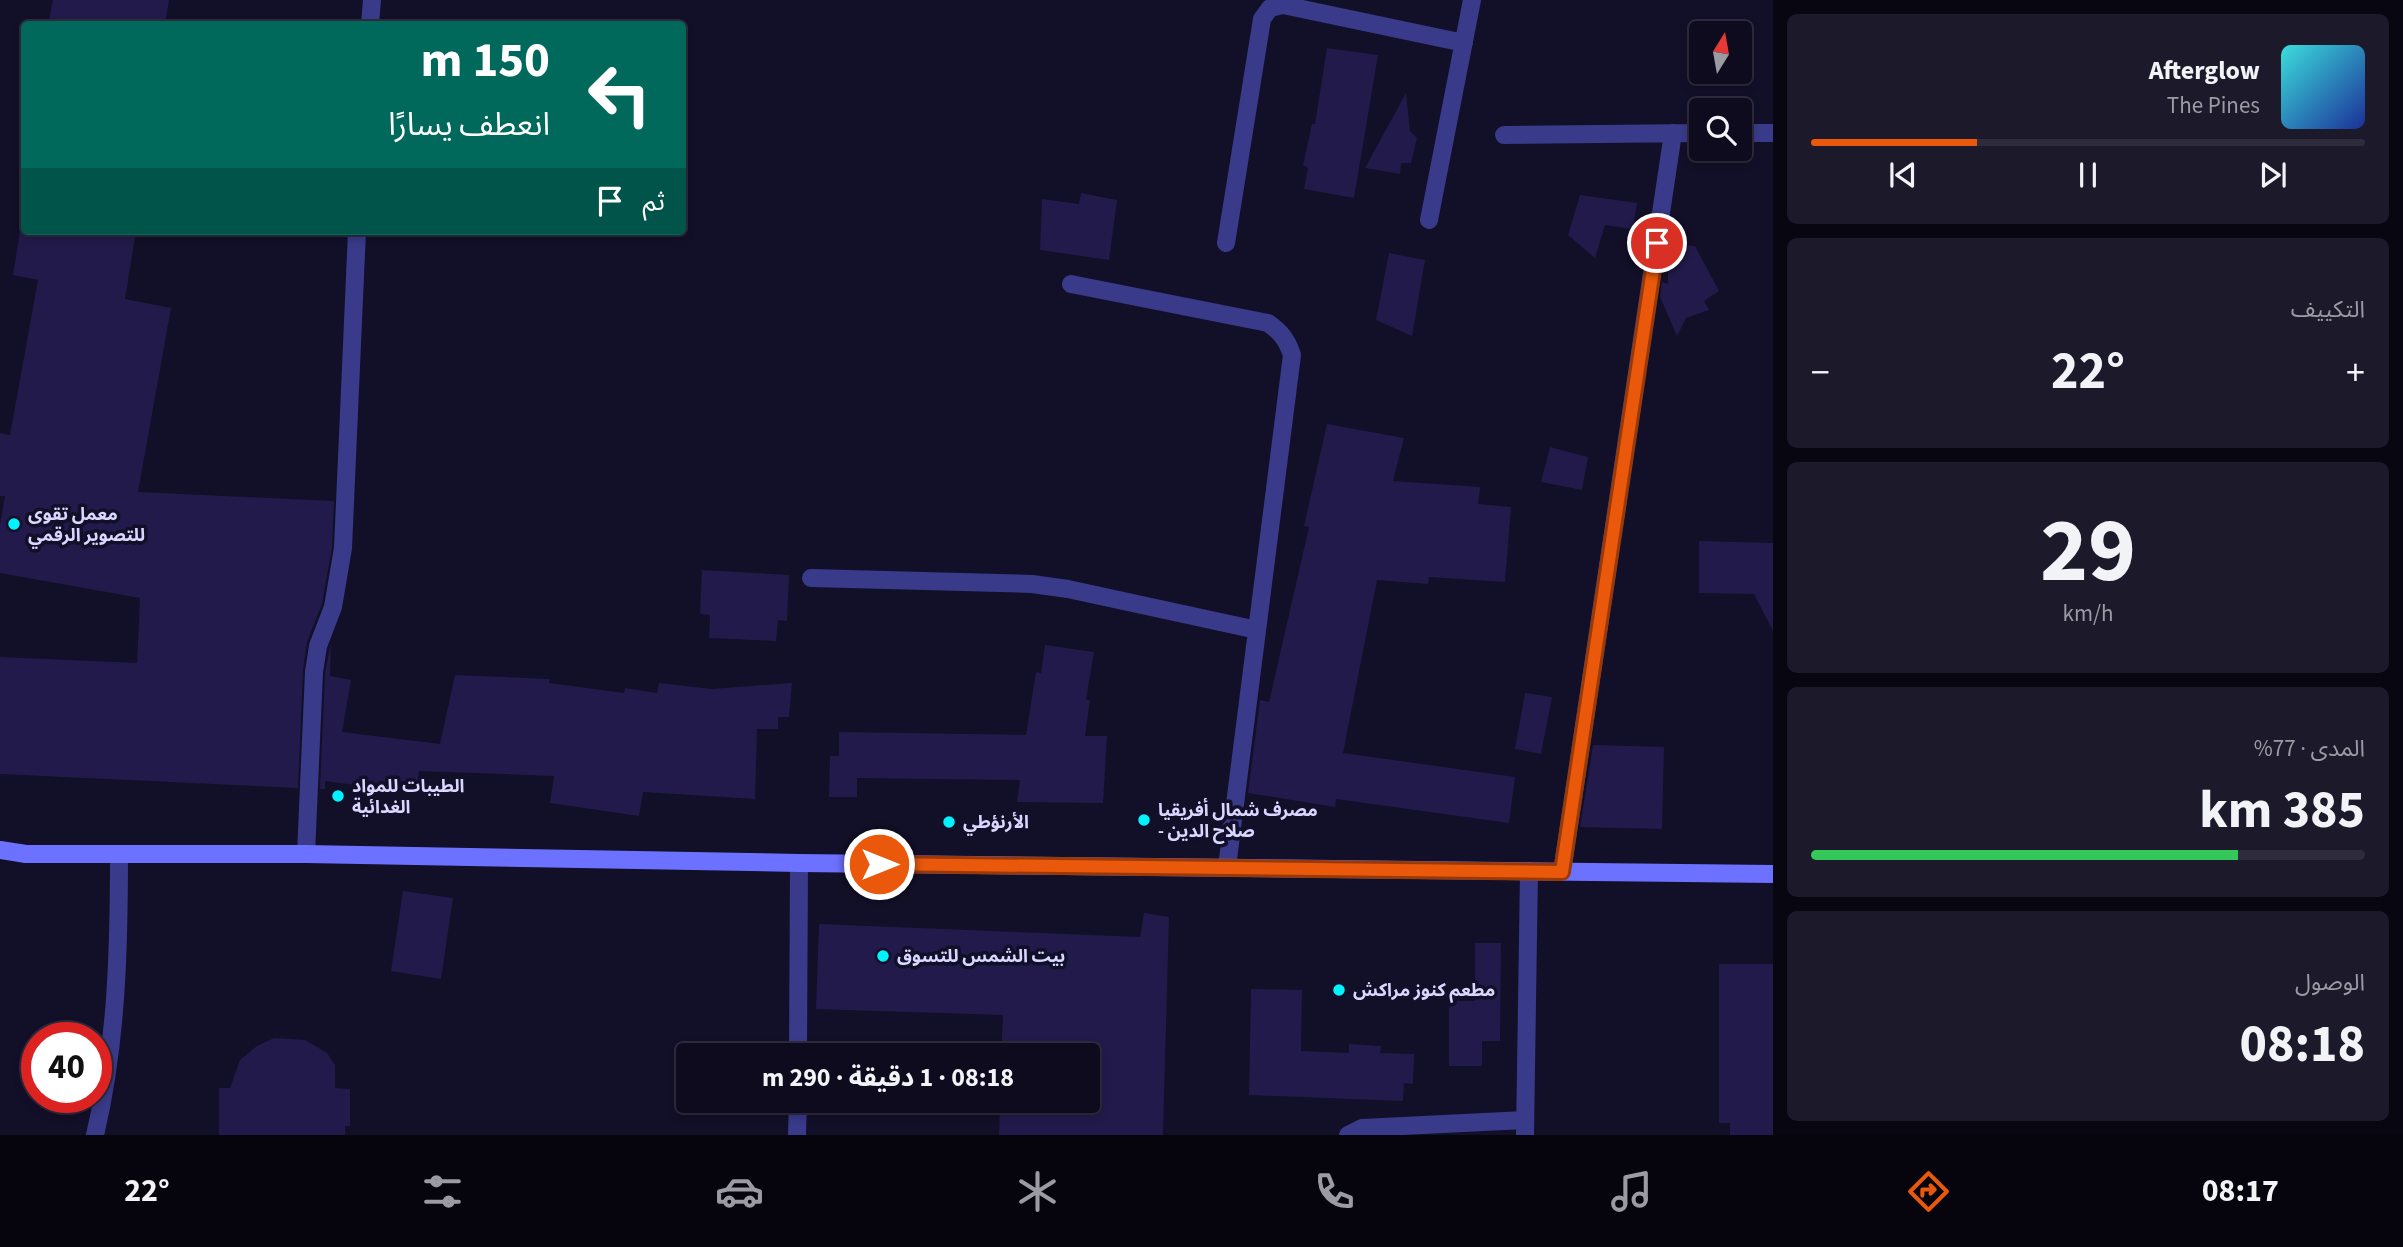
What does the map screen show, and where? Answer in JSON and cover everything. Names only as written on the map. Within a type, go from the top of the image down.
[{"type":"street","points":[[370,21],[372,0]]},
{"type":"street","points":[[1429,220],[1472,0]]},
{"type":"street","points":[[1226,243],[1262,19],[1275,3],[1464,43]]},
{"type":"street","points":[[1562,872],[1673,133]]},
{"type":"street","points":[[1504,135],[1689,133]]},
{"type":"street","points":[[1752,133],[1773,133]]},
{"type":"street","points":[[306,854],[314,672],[318,646],[333,607],[343,548],[358,235]]},
{"type":"street","points":[[1071,284],[1268,323],[1280,331],[1288,342],[1292,368],[1227,867]]},
{"type":"street","points":[[811,578],[1032,584],[1068,589],[1257,630]]},
{"type":"street","points":[[0,850],[26,854],[306,854],[799,863],[1773,874]]},
{"type":"street","points":[[95,1135],[112,1036],[119,941],[119,854]]},
{"type":"street","points":[[798,1043],[799,863]]},
{"type":"street","points":[[1348,1135],[1362,1128],[1525,1128],[1529,871]]},
{"type":"street","points":[[797,1135],[798,1113]]},
{"type":"building","points":[[53,0],[169,0],[166,21],[49,21]]},
{"type":"building","points":[[1327,48],[1378,55],[1354,198],[1304,189],[1308,168],[1303,165],[1312,124],[1315,124]]},
{"type":"building","points":[[1406,93],[1410,131],[1417,138],[1411,163],[1401,163],[1400,174],[1365,168]]},
{"type":"building","points":[[1081,193],[1117,200],[1109,260],[1040,250],[1042,199],[1079,204]]},
{"type":"building","points":[[1580,195],[1637,203],[1633,229],[1605,225],[1595,258],[1568,235]]},
{"type":"building","points":[[20,231],[21,235],[135,235],[125,299],[171,308],[138,492],[334,501],[332,547],[322,604],[307,642],[303,670],[298,788],[0,774],[0,657],[137,663],[140,598],[0,573],[0,524],[5,496],[0,496],[0,433],[10,435],[38,280],[13,275]]},
{"type":"building","points":[[1668,244],[1695,246],[1719,291],[1704,301],[1709,310],[1686,318],[1677,336],[1660,297],[1662,282],[1668,284]]},
{"type":"building","points":[[1389,253],[1425,260],[1412,336],[1376,320]]},
{"type":"building","points":[[1327,424],[1404,438],[1393,481],[1480,487],[1478,504],[1511,507],[1505,582],[1429,577],[1428,584],[1377,580],[1343,753],[1515,777],[1509,823],[1336,799],[1335,807],[1248,793],[1260,700],[1269,702],[1309,527],[1304,526]]},
{"type":"building","points":[[1550,447],[1588,457],[1582,490],[1541,482]]},
{"type":"building","points":[[1699,541],[1773,543],[1773,631],[1754,594],[1699,593]]},
{"type":"building","points":[[702,570],[789,575],[787,621],[778,620],[776,641],[709,638],[710,615],[700,614]]},
{"type":"building","points":[[331,643],[330,676],[351,680],[342,732],[440,744],[455,675],[549,679],[549,683],[624,693],[625,688],[657,693],[659,683],[712,689],[792,683],[789,717],[778,717],[778,729],[757,729],[755,799],[643,792],[639,816],[550,803],[554,776],[419,771],[416,793],[325,781],[325,789],[320,789],[325,673]]},
{"type":"building","points":[[1045,645],[1094,652],[1086,700],[1090,700],[1085,736],[1107,736],[1103,803],[1017,802],[1020,780],[857,778],[857,797],[829,797],[830,756],[839,756],[839,732],[1026,735],[1036,672],[1041,673]]},
{"type":"building","points":[[1525,693],[1552,697],[1541,754],[1515,749]]},
{"type":"building","points":[[1593,745],[1664,747],[1662,829],[1580,827]]},
{"type":"building","points":[[403,891],[453,898],[441,979],[391,971]]},
{"type":"building","points":[[1144,913],[1169,917],[1163,1135],[999,1135],[1000,1113],[1100,1113],[1100,1043],[1002,1043],[1003,1015],[816,1009],[819,924],[1140,937]]},
{"type":"building","points":[[1475,943],[1501,943],[1500,1041],[1482,1041],[1482,1066],[1449,1066],[1449,1001],[1475,1001]]},
{"type":"building","points":[[1719,964],[1773,964],[1773,1135],[1730,1135],[1730,1123],[1719,1123]]},
{"type":"building","points":[[1251,989],[1302,990],[1301,1051],[1349,1053],[1349,1044],[1381,1046],[1380,1053],[1414,1054],[1413,1084],[1404,1083],[1403,1101],[1249,1095]]},
{"type":"building","points":[[274,1038],[305,1040],[327,1053],[335,1065],[335,1088],[350,1089],[350,1126],[345,1126],[345,1135],[219,1135],[219,1088],[230,1088],[240,1060],[257,1046]]},
{"type":"place","name":"معمل تقوى للتصوير الرقمي","points":[[14,524]]},
{"type":"place","name":"الطيبات للمواد الغدائية","points":[[338,796]]},
{"type":"place","name":"مصرف شمال أفريقيا - صلاح الدين","points":[[1144,820]]},
{"type":"place","name":"الأرنؤطي","points":[[949,822]]},
{"type":"place","name":"بيت الشمس للتسوق","points":[[883,956]]},
{"type":"place","name":"مطعم كنوز مراكش","points":[[1339,990]]},
{"type":"route","points":[[879,864],[1562,872],[1657,243]]}]
